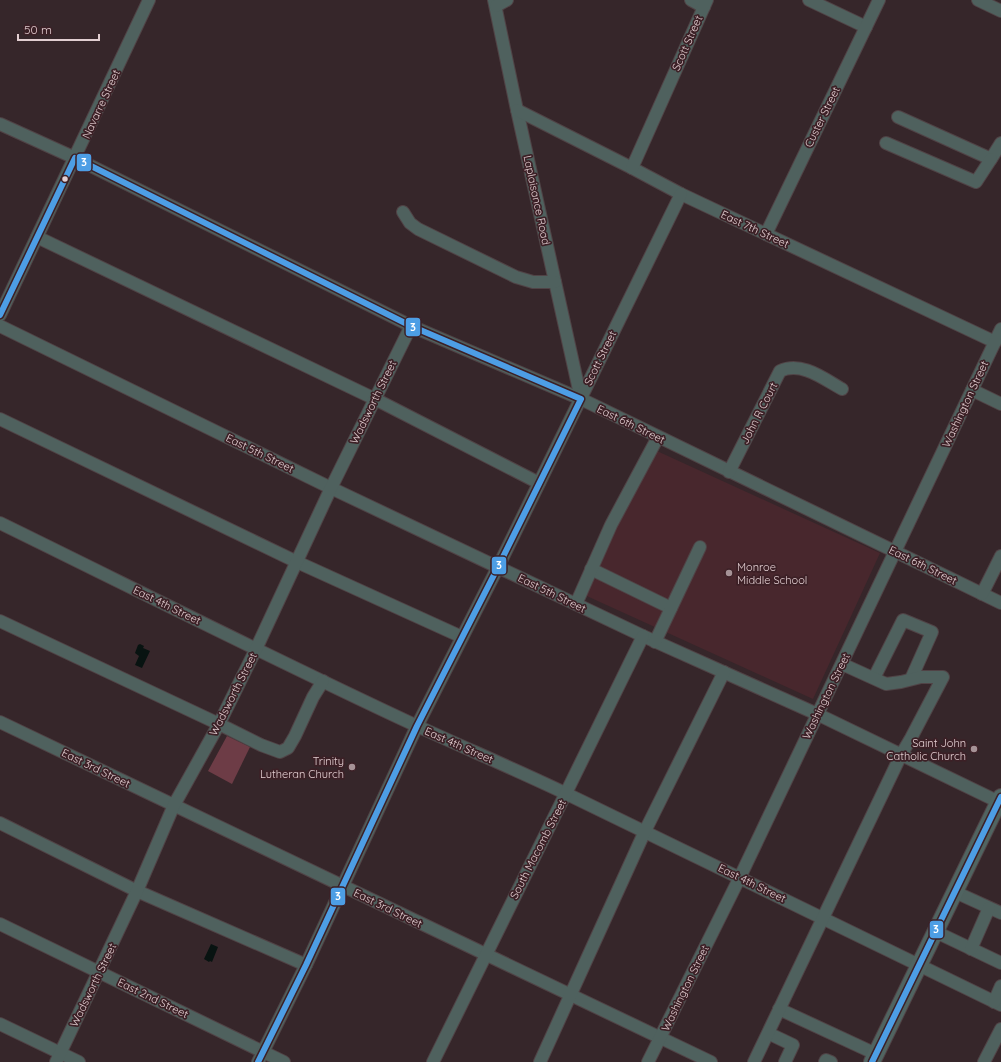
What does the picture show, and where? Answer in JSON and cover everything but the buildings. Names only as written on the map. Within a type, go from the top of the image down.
[{"type":"main road","points":[[874,1058],[1000,800]]},
{"type":"street","name":"Navarre Street","points":[[0,316],[149,0]]},
{"type":"street","points":[[495,3],[507,0]]},
{"type":"street","points":[[691,0],[705,3]]},
{"type":"street","points":[[809,0],[866,27]]},
{"type":"street","name":"Custer Street","points":[[766,234],[879,0]]},
{"type":"street","points":[[978,0],[1001,11]]},
{"type":"street","name":"Laplaisance Road","points":[[495,3],[517,110],[581,399]]},
{"type":"street","name":"Scott Street","points":[[632,168],[705,3]]},
{"type":"street","name":"East 7th Street","points":[[517,110],[681,194],[995,342]]},
{"type":"street","points":[[898,117],[991,159]]},
{"type":"street","name":"East 6th Street","points":[[0,124],[75,158],[411,326],[581,399],[1001,603]]},
{"type":"street","points":[[886,143],[976,182],[1001,143]]},
{"type":"street","name":"Scott Street","points":[[260,1057],[306,965],[417,726],[498,567],[681,194]]},
{"type":"street","points":[[403,212],[410,223],[418,229],[510,274],[533,282],[555,282]]},
{"type":"street","points":[[38,237],[375,399],[539,483]]},
{"type":"street","name":"East 5th Street","points":[[0,326],[331,488],[655,642],[817,714],[901,755],[1000,800]]},
{"type":"street","name":"Wadsworth Street","points":[[58,1057],[137,891],[174,805],[219,724],[256,649],[331,488],[411,326]]},
{"type":"street","name":"Washington Street","points":[[648,1062],[740,877],[1001,329]]},
{"type":"street","name":"John R Court","points":[[729,472],[780,371],[784,369],[800,368],[809,371],[842,389]]},
{"type":"street","points":[[972,390],[1001,404]]},
{"type":"street","points":[[0,419],[297,562],[462,637]]},
{"type":"street","points":[[576,604],[612,525],[658,437]]},
{"type":"street","name":"East 4th Street","points":[[0,523],[256,649],[417,726],[566,793],[919,966],[998,1003]]},
{"type":"street","points":[[655,642],[700,548]]},
{"type":"street","points":[[982,594],[1001,556]]},
{"type":"street","points":[[591,570],[671,608]]},
{"type":"street","points":[[874,678],[903,620],[932,632],[911,679]]},
{"type":"street","points":[[0,621],[261,745],[280,752],[288,748],[313,697],[323,681]]},
{"type":"street","name":"South Macomb Street","points":[[433,1062],[643,636]]},
{"type":"street","points":[[754,1062],[901,755],[943,677],[921,676],[886,684],[842,664]]},
{"type":"street","points":[[540,1062],[645,832],[724,672]]},
{"type":"street","name":"East 3rd Street","points":[[0,722],[711,1062]]},
{"type":"street","points":[[0,823],[137,891],[306,965]]},
{"type":"street","points":[[955,892],[1001,913]]},
{"type":"street","points":[[971,949],[989,908]]},
{"type":"street","name":"East 2nd Street","points":[[0,924],[99,972],[260,1057],[284,1062]]},
{"type":"street","points":[[936,932],[1001,964]]},
{"type":"street","points":[[998,1003],[1001,986]]},
{"type":"street","points":[[779,1009],[874,1058]]},
{"type":"street","points":[[0,1024],[58,1057],[79,1062]]},
{"type":"street","points":[[984,1062],[1001,1029]]},
{"type":"street","points":[[772,1035],[793,1045],[785,1062]]},
{"type":"street","points":[[825,1062],[826,1060],[831,1062]]},
{"type":"shaded area","name":"Monroe Middle School","points":[[646,446],[880,553],[813,699],[578,592]]},
{"type":"shaded area","points":[[140,644],[144,646],[143,648],[150,651],[142,668],[135,665],[139,656],[135,653],[138,645]]},
{"type":"shaded area","points":[[227,736],[250,747],[232,784],[208,771]]},
{"type":"shaded area","points":[[211,944],[218,947],[212,962],[209,962],[204,959]]},
{"type":"transit line","name":"3","points":[[0,315],[75,158],[411,326],[581,399],[417,726],[306,965],[258,1062]]},
{"type":"transit line","name":"3","points":[[872,1062],[1001,797]]},
{"type":"place","name":"Monroe Middle School","points":[[729,573]]},
{"type":"place","name":"Saint John Catholic Church","points":[[974,749]]},
{"type":"place","name":"Trinity Lutheran Church","points":[[352,767]]}]
